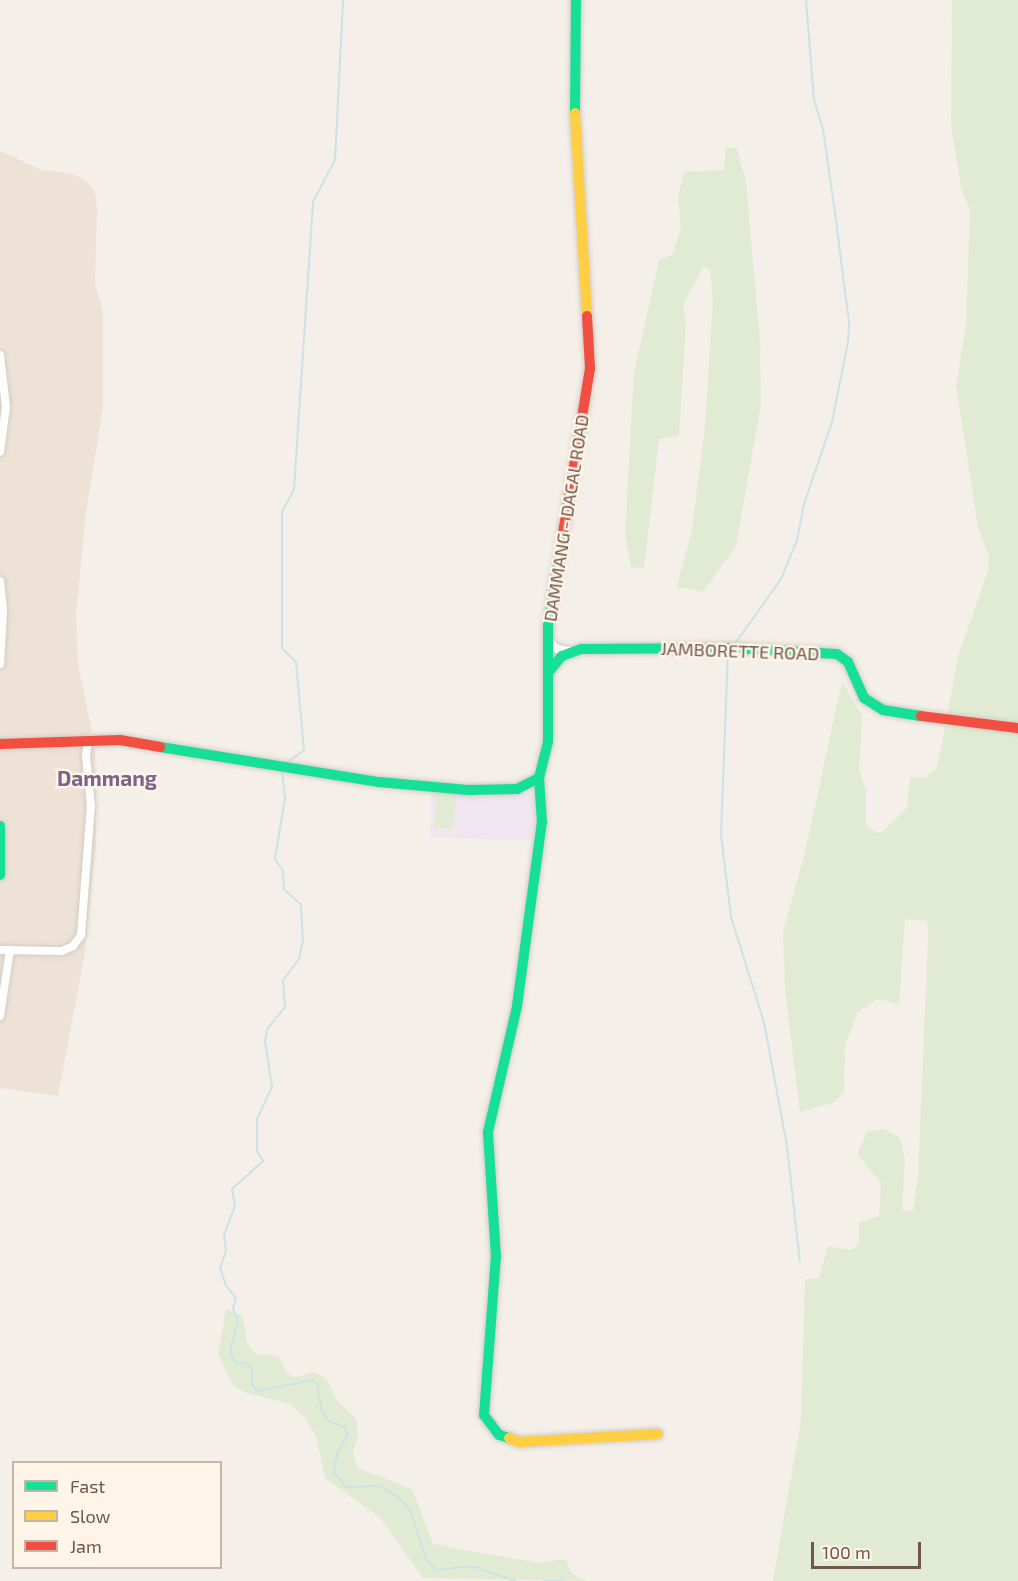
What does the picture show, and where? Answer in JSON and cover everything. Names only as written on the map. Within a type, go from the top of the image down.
[{"type":"street","name":"DAMMANG - DACAL ROAD","points":[[576,0],[575,141],[590,368],[565,510],[548,640],[547,757],[539,778],[542,822],[518,1006],[488,1131],[496,1257],[484,1415],[499,1435],[519,1442],[658,1434]]},
{"type":"street","points":[[0,355],[6,407],[0,452]]},
{"type":"street","points":[[0,581],[3,611],[0,664]]},
{"type":"street","points":[[548,640],[557,650],[571,651]]},
{"type":"street","name":"JAMBORETTE ROAD","points":[[571,651],[728,648],[837,654],[848,662],[864,698],[882,710],[965,724],[1018,728]]},
{"type":"street","points":[[548,673],[571,651]]},
{"type":"street","points":[[0,950],[62,951],[73,946],[81,935],[91,806],[86,756],[88,740]]},
{"type":"street","points":[[0,744],[88,740],[145,742],[379,782],[468,790],[517,789],[539,778]]},
{"type":"street","points":[[0,826],[0,875]]},
{"type":"street","points":[[0,1016],[10,950]]},
{"type":"shaded area","points":[[0,151],[42,170],[73,174],[86,181],[95,191],[97,209],[95,284],[103,312],[103,407],[86,511],[76,615],[78,664],[95,746],[96,845],[85,953],[58,1096],[0,1088]]},
{"type":"shaded area","points":[[431,788],[538,794],[535,841],[430,837]]},
{"type":"green space","points":[[952,0],[1018,0],[1018,1581],[773,1581],[801,1420],[805,1279],[819,1278],[828,1246],[851,1250],[859,1244],[859,1222],[879,1216],[881,1183],[857,1154],[867,1132],[884,1129],[900,1138],[905,1160],[902,1210],[913,1211],[918,1177],[928,938],[927,921],[905,919],[899,1004],[878,999],[858,1012],[845,1045],[844,1092],[834,1102],[800,1112],[785,989],[783,931],[804,857],[842,681],[862,716],[859,770],[866,790],[866,825],[880,834],[907,808],[910,777],[925,778],[937,768],[959,653],[988,571],[989,556],[978,527],[956,385],[966,325],[970,209],[961,189],[951,123]]},
{"type":"green space","points":[[726,147],[737,149],[746,182],[760,341],[761,404],[736,546],[703,592],[677,587],[692,529],[705,427],[713,300],[710,270],[703,267],[683,305],[686,323],[679,436],[659,439],[644,568],[631,567],[625,535],[634,373],[659,260],[672,255],[681,227],[678,197],[684,172],[724,170]]},
{"type":"green space","points":[[436,793],[456,794],[453,829],[434,827]]},
{"type":"green space","points":[[226,1309],[243,1316],[247,1343],[256,1354],[278,1356],[288,1374],[295,1377],[315,1372],[327,1379],[336,1399],[356,1419],[358,1434],[353,1454],[358,1468],[412,1489],[433,1544],[538,1563],[566,1559],[571,1573],[587,1581],[423,1578],[381,1519],[325,1478],[316,1437],[306,1419],[290,1404],[246,1393],[234,1386],[218,1355]]},
{"type":"waterway","points":[[288,762],[304,750],[296,662],[282,648],[282,512],[294,489],[313,202],[335,160],[343,0]]},
{"type":"waterway","points":[[734,645],[781,579],[797,540],[804,504],[832,422],[848,342],[849,322],[835,213],[823,129],[814,100],[806,0]]},
{"type":"waterway","points":[[728,652],[721,834],[731,917],[764,1022],[787,1146],[800,1261]]},
{"type":"waterway","points":[[282,770],[285,798],[275,859],[283,871],[284,889],[301,905],[303,941],[299,959],[283,980],[285,1007],[267,1029],[265,1041],[272,1087],[257,1119],[257,1151],[263,1161],[232,1189],[235,1206],[224,1235],[226,1251],[220,1268],[226,1285],[236,1298],[233,1309],[238,1322],[231,1347],[232,1358],[237,1364],[247,1363],[252,1370],[252,1385],[259,1391],[312,1380],[317,1384],[322,1411],[329,1422],[345,1427],[348,1435],[337,1454],[334,1472],[346,1487],[380,1486],[399,1498],[410,1510],[426,1559],[436,1570],[472,1566],[515,1581]]},
{"type":"waterway","points":[[544,1581],[563,1581]]},
{"type":"traffic: fast","points":[[575,113],[576,0]]},
{"type":"traffic: fast","points":[[160,747],[379,782],[468,790],[517,789],[539,778],[548,742],[548,625],[563,533]]},
{"type":"traffic: fast","points":[[548,673],[562,656],[581,649],[733,648],[837,654],[848,662],[864,698],[883,710],[921,716]]},
{"type":"traffic: fast","points":[[509,1438],[499,1435],[484,1415],[496,1257],[488,1132],[517,1006],[542,822],[539,778]]},
{"type":"traffic: fast","points":[[0,826],[0,875]]},
{"type":"traffic: slow","points":[[575,113],[587,316]]},
{"type":"traffic: slow","points":[[509,1438],[519,1442],[658,1434]]},
{"type":"traffic: jam","points":[[563,533],[590,368],[587,316]]},
{"type":"traffic: jam","points":[[921,716],[1018,728]]},
{"type":"traffic: jam","points":[[0,744],[120,740],[160,747]]},
{"type":"district","name":"Dammang","points":[[107,778]]}]
